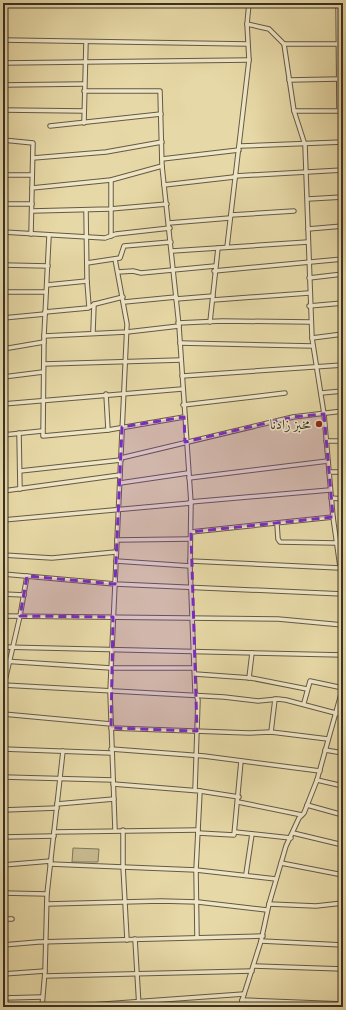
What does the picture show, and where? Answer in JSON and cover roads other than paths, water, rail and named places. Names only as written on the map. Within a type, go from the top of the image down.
[{"type":"street","points":[[227,246],[234,176],[239,148],[249,60],[247,24],[249,3]]},
{"type":"street","points":[[294,111],[341,111],[341,85],[339,79],[341,71],[337,44],[338,3]]},
{"type":"street","points":[[247,24],[269,29],[284,44],[294,111],[305,145],[308,199],[310,322],[324,414],[330,490],[343,588]]},
{"type":"street","points":[[338,28],[343,28]]},
{"type":"street","points":[[3,40],[247,44]]},
{"type":"street","points":[[84,123],[86,42]]},
{"type":"street","points":[[284,44],[343,44]]},
{"type":"street","points":[[3,63],[249,60]]},
{"type":"street","points":[[289,80],[339,79]]},
{"type":"street","points":[[3,85],[84,84]]},
{"type":"street","points":[[84,92],[160,91],[162,166],[179,325],[185,442],[189,478],[194,674],[197,696],[195,790]]},
{"type":"street","points":[[3,110],[84,111]]},
{"type":"street","points":[[50,126],[161,114]]},
{"type":"street","points":[[3,140],[32,142],[31,234]]},
{"type":"street","points":[[33,158],[106,152],[162,142]]},
{"type":"street","points":[[162,159],[239,148],[343,142]]},
{"type":"street","points":[[32,188],[111,180],[162,166]]},
{"type":"street","points":[[164,185],[234,176],[343,170]]},
{"type":"street","points":[[3,175],[32,175]]},
{"type":"street","points":[[111,180],[111,236]]},
{"type":"street","points":[[308,199],[343,197]]},
{"type":"street","points":[[3,204],[32,204]]},
{"type":"street","points":[[32,211],[110,209],[167,204]]},
{"type":"street","points":[[86,210],[89,307]]},
{"type":"street","points":[[3,232],[49,236],[105,238],[116,234],[169,225],[294,211]]},
{"type":"street","points":[[308,229],[343,226]]},
{"type":"street","points":[[49,236],[43,372],[42,431],[45,437],[108,430],[184,417]]},
{"type":"street","points":[[87,263],[120,258],[124,246],[171,242]]},
{"type":"street","points":[[172,251],[227,246],[308,242]]},
{"type":"street","points":[[210,322],[214,271],[218,248]]},
{"type":"street","points":[[115,259],[124,302],[127,332],[110,692],[115,830]]},
{"type":"street","points":[[214,271],[308,264],[343,259]]},
{"type":"street","points":[[3,265],[48,266]]},
{"type":"street","points":[[118,272],[174,270],[215,266]]},
{"type":"street","points":[[309,278],[343,274]]},
{"type":"street","points":[[47,285],[87,281]]},
{"type":"street","points":[[3,292],[46,292]]},
{"type":"street","points":[[124,302],[176,298],[213,298],[309,293]]},
{"type":"street","points":[[3,318],[89,307],[94,304],[123,297]]},
{"type":"street","points":[[309,306],[343,303]]},
{"type":"street","points":[[93,332],[94,304]]},
{"type":"street","points":[[44,336],[93,332],[127,332],[210,322],[310,322]]},
{"type":"street","points":[[312,338],[343,334]]},
{"type":"street","points":[[3,349],[44,342]]},
{"type":"street","points":[[180,343],[313,346]]},
{"type":"street","points":[[44,364],[181,360]]},
{"type":"street","points":[[182,376],[343,365]]},
{"type":"street","points":[[3,377],[43,372]]},
{"type":"street","points":[[3,404],[43,402],[106,394],[182,389]]},
{"type":"street","points":[[321,394],[343,391]]},
{"type":"street","points":[[183,405],[285,393]]},
{"type":"street","points":[[106,394],[108,430]]},
{"type":"street","points":[[20,471],[121,459],[185,442],[293,417],[343,411]]},
{"type":"street","points":[[3,435],[42,431]]},
{"type":"street","points":[[19,433],[20,489]]},
{"type":"street","points":[[326,441],[343,441]]},
{"type":"street","points":[[189,478],[328,461]]},
{"type":"street","points":[[329,472],[343,472]]},
{"type":"street","points":[[120,483],[188,473]]},
{"type":"street","points":[[3,491],[120,475]]},
{"type":"street","points":[[3,520],[330,490]]},
{"type":"street","points":[[331,498],[343,499]]},
{"type":"street","points":[[191,532],[333,517]]},
{"type":"street","points":[[277,524],[278,539],[280,542],[336,543]]},
{"type":"street","points":[[117,540],[190,539]]},
{"type":"street","points":[[337,549],[343,548]]},
{"type":"street","points":[[3,555],[52,558],[116,552]]},
{"type":"street","points":[[116,561],[340,568]]},
{"type":"street","points":[[3,574],[115,584],[343,594]]},
{"type":"street","points":[[27,576],[20,616],[4,685],[110,692],[244,698],[258,701],[275,699],[304,703],[343,715]]},
{"type":"street","points":[[3,594],[24,595]]},
{"type":"street","points":[[3,616],[278,620],[343,625]]},
{"type":"street","points":[[3,647],[112,650],[194,650],[343,655]]},
{"type":"street","points":[[249,678],[252,653]]},
{"type":"street","points":[[3,661],[111,668],[194,668]]},
{"type":"street","points":[[194,674],[249,678],[307,689]]},
{"type":"street","points":[[240,1007],[263,936],[267,910],[286,846],[292,838],[317,780],[343,688],[310,681],[304,703]]},
{"type":"street","points":[[271,732],[275,699]]},
{"type":"street","points":[[3,714],[111,726],[250,733],[271,732],[328,739]]},
{"type":"street","points":[[3,748],[196,755],[320,771]]},
{"type":"street","points":[[325,750],[343,753]]},
{"type":"street","points":[[42,1007],[45,971],[47,894],[63,751]]},
{"type":"street","points":[[3,837],[115,830],[198,832],[234,836],[241,761]]},
{"type":"street","points":[[3,777],[60,778],[195,790],[302,815]]},
{"type":"street","points":[[317,780],[343,786]]},
{"type":"street","points":[[197,937],[198,902],[196,870],[200,791]]},
{"type":"street","points":[[3,810],[57,806],[114,799]]},
{"type":"street","points":[[307,805],[343,815]]},
{"type":"street","points":[[123,830],[124,901],[127,940]]},
{"type":"street","points":[[235,832],[292,838]]},
{"type":"street","points":[[293,833],[343,846]]},
{"type":"street","points":[[246,874],[252,834]]},
{"type":"street","points":[[3,865],[50,862],[196,870],[246,874],[276,879]]},
{"type":"street","points":[[281,863],[343,875]]},
{"type":"street","points":[[3,893],[47,894]]},
{"type":"street","points":[[47,904],[124,901],[198,902],[267,910]]},
{"type":"street","points":[[269,904],[320,906],[343,903]]},
{"type":"street","points":[[3,919],[12,919]]},
{"type":"street","points":[[3,945],[46,942],[263,936]]},
{"type":"street","points":[[135,939],[139,1005]]},
{"type":"street","points":[[261,941],[343,945]]},
{"type":"street","points":[[254,966],[343,969]]},
{"type":"street","points":[[3,974],[45,971]]},
{"type":"street","points":[[44,976],[252,971]]},
{"type":"street","points":[[63,1007],[139,1005],[244,994]]},
{"type":"street","points":[[3,998],[42,997]]},
{"type":"street","points":[[242,1000],[343,1004]]},
{"type":"place","name":"مخبز زادنا","points":[[319,424]]}]
